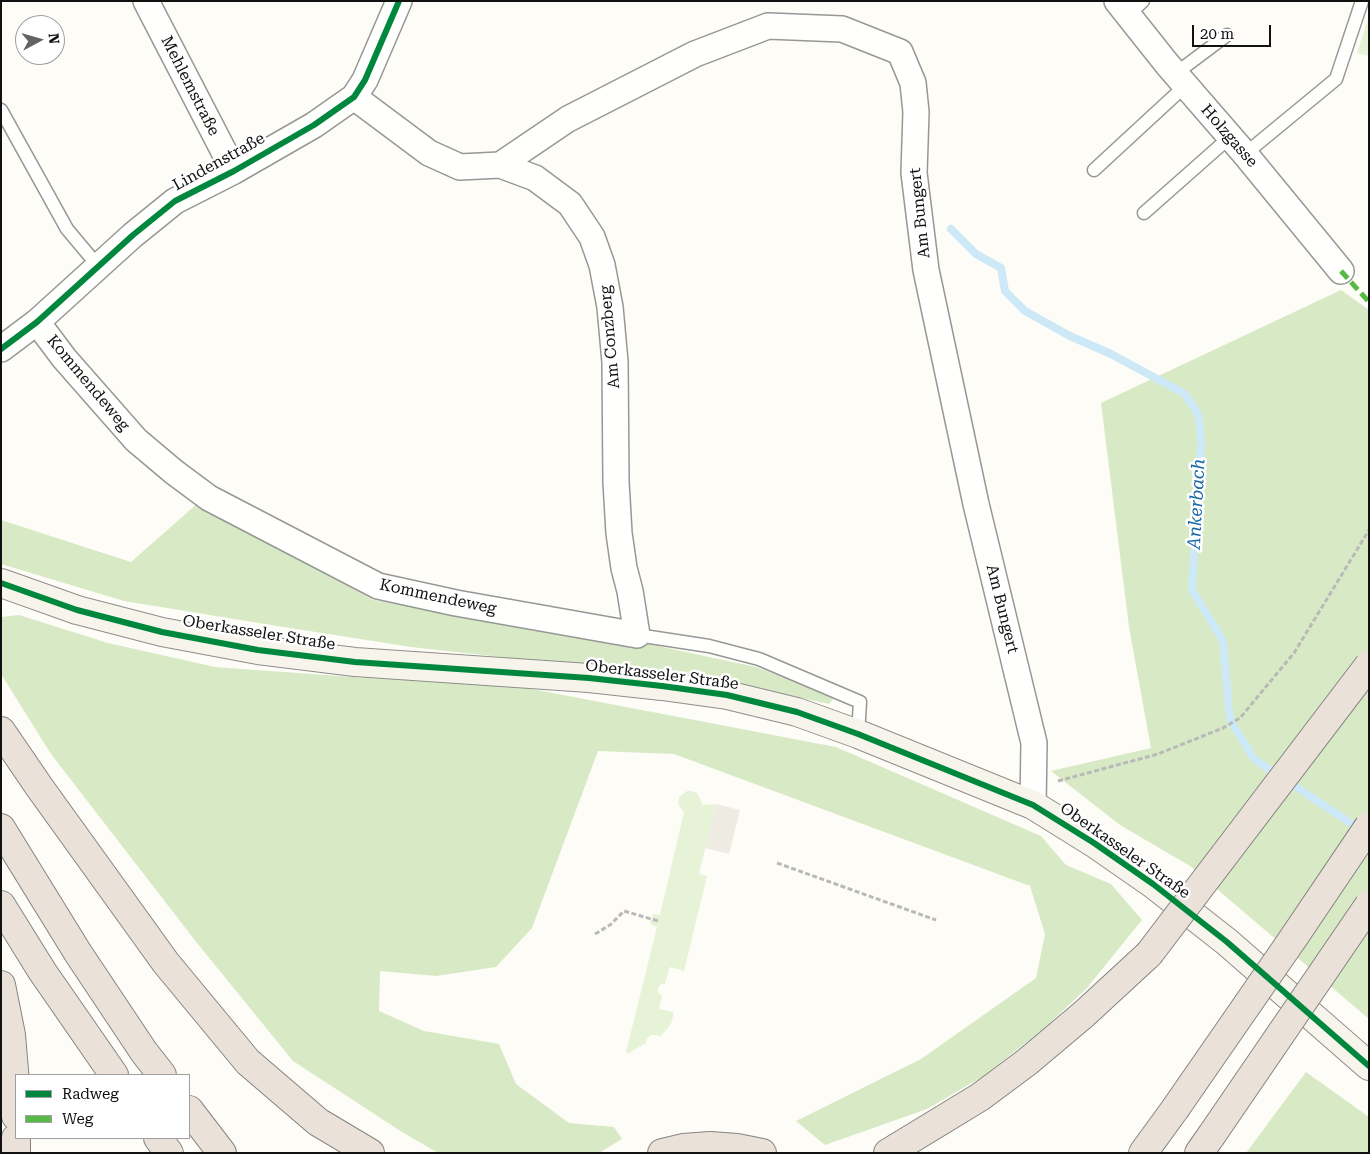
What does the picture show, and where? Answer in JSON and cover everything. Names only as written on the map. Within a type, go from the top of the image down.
[{"type":"highway","points":[[888,1153],[980,1097],[1020,1068],[1084,1014],[1149,954],[1369,665]]},
{"type":"highway","points":[[1,731],[166,963],[248,1062],[318,1122],[370,1153]]},
{"type":"highway","points":[[1143,1153],[1369,826]]},
{"type":"highway","points":[[1,828],[78,953],[144,1052],[161,1074]]},
{"type":"highway","points":[[1,905],[42,971],[113,1074]]},
{"type":"highway","points":[[1205,1144],[1369,905]]},
{"type":"highway","points":[[1,985],[11,1035],[15,1082]]},
{"type":"highway","points":[[190,1111],[222,1153]]},
{"type":"highway","points":[[16,1139],[16,1153]]},
{"type":"highway","points":[[159,1139],[169,1153]]},
{"type":"highway","points":[[662,1153],[683,1148],[710,1146],[737,1148],[762,1153]]},
{"type":"street","name":"Mehlemstraße","points":[[146,1],[234,171]]},
{"type":"street","name":"Lindenstraße","points":[[1,349],[37,322],[132,235],[175,201],[234,171],[314,126],[354,97],[365,80],[399,1]]},
{"type":"street","name":"Holzgasse","points":[[1129,6],[1180,80],[1341,271]]},
{"type":"street","name":"Am Bungert","points":[[500,165],[577,114],[695,54],[768,26],[842,29],[900,52],[913,83],[916,112],[914,173],[926,270],[976,504],[1034,743],[1033,805]]},
{"type":"street","name":"Am Conzberg","points":[[354,97],[429,153],[460,167],[500,165],[535,178],[570,204],[592,237],[602,265],[610,307],[615,362],[616,482],[619,533],[637,635]]},
{"type":"street","name":"Kommendeweg","points":[[37,322],[64,358],[136,440],[209,498],[378,586],[456,603],[637,635]]},
{"type":"street","name":"Oberkasseler Straße","points":[[1,583],[77,610],[162,632],[258,650],[355,662],[598,679],[662,686],[727,695],[796,712],[858,734],[1033,805],[1094,843],[1153,884],[1250,961],[1369,1066]]},
{"type":"lane","points":[[1144,213],[1237,146],[1336,79],[1362,1]]},
{"type":"lane","points":[[1094,170],[1180,80],[1227,35]]},
{"type":"lane","points":[[1,110],[67,229],[98,266]]},
{"type":"lane","name":"Kommendeweg","points":[[637,635],[709,646],[759,659],[860,702],[858,734]]},
{"type":"path","points":[[1033,805],[1058,782],[1158,754],[1223,728],[1240,718],[1294,653],[1369,530]]},
{"type":"path","points":[[777,863],[936,920]]},
{"type":"path","points":[[596,934],[624,911],[658,921]]},
{"type":"green space","points":[[1369,16],[1369,56],[1357,53]]},
{"type":"green space","points":[[1341,290],[1369,310],[1369,1019],[1190,866],[1120,825],[1051,771],[1151,748],[1129,627],[1101,403]]},
{"type":"green space","points":[[198,503],[373,600],[543,629],[639,642],[756,667],[835,697],[829,704],[735,683],[411,647],[271,625],[124,601],[1,564],[1,520],[131,562]]},
{"type":"green space","points":[[19,615],[108,643],[215,667],[516,686],[836,747],[1041,836],[1066,865],[1111,884],[1142,920],[1086,989],[1042,1030],[982,1077],[927,1109],[825,1145],[796,1121],[921,1059],[1036,978],[1045,934],[1030,886],[674,754],[598,751],[532,928],[496,967],[436,976],[380,971],[379,1011],[424,1031],[499,1044],[516,1084],[569,1123],[614,1127],[622,1139],[599,1153],[438,1153],[402,1132],[293,1061],[197,943],[51,754],[1,674],[1,617]]},
{"type":"green space","points":[[687,791],[698,794],[702,805],[716,804],[699,874],[707,876],[684,971],[670,967],[665,984],[661,984],[658,988],[658,992],[662,996],[659,1009],[674,1012],[671,1024],[660,1037],[658,1035],[651,1035],[647,1038],[646,1043],[627,1054],[657,927],[650,924],[653,914],[660,915],[684,812],[678,803],[679,797]]},
{"type":"green space","points":[[1306,1072],[1369,1117],[1369,1153],[1246,1153]]},
{"type":"shaded area","points":[[716,804],[740,810],[729,854],[705,848]]},
{"type":"waterway","name":"Ankerbach","points":[[951,229],[976,254],[1001,268],[1005,291],[1025,311],[1185,394],[1199,416],[1201,443],[1192,590],[1223,641],[1230,720],[1254,759],[1361,830]]},
{"type":"marked path","points":[[1341,271],[1369,302]]},
{"type":"cycle path","points":[[1,349],[37,322],[133,235],[175,201],[234,171],[314,125],[354,97],[365,80],[399,1]]},
{"type":"cycle path","points":[[1,583],[77,610],[162,632],[258,650],[355,662],[589,678],[662,686],[727,695],[797,712],[858,734],[1033,805],[1094,843],[1153,884],[1227,942],[1369,1066]]}]
